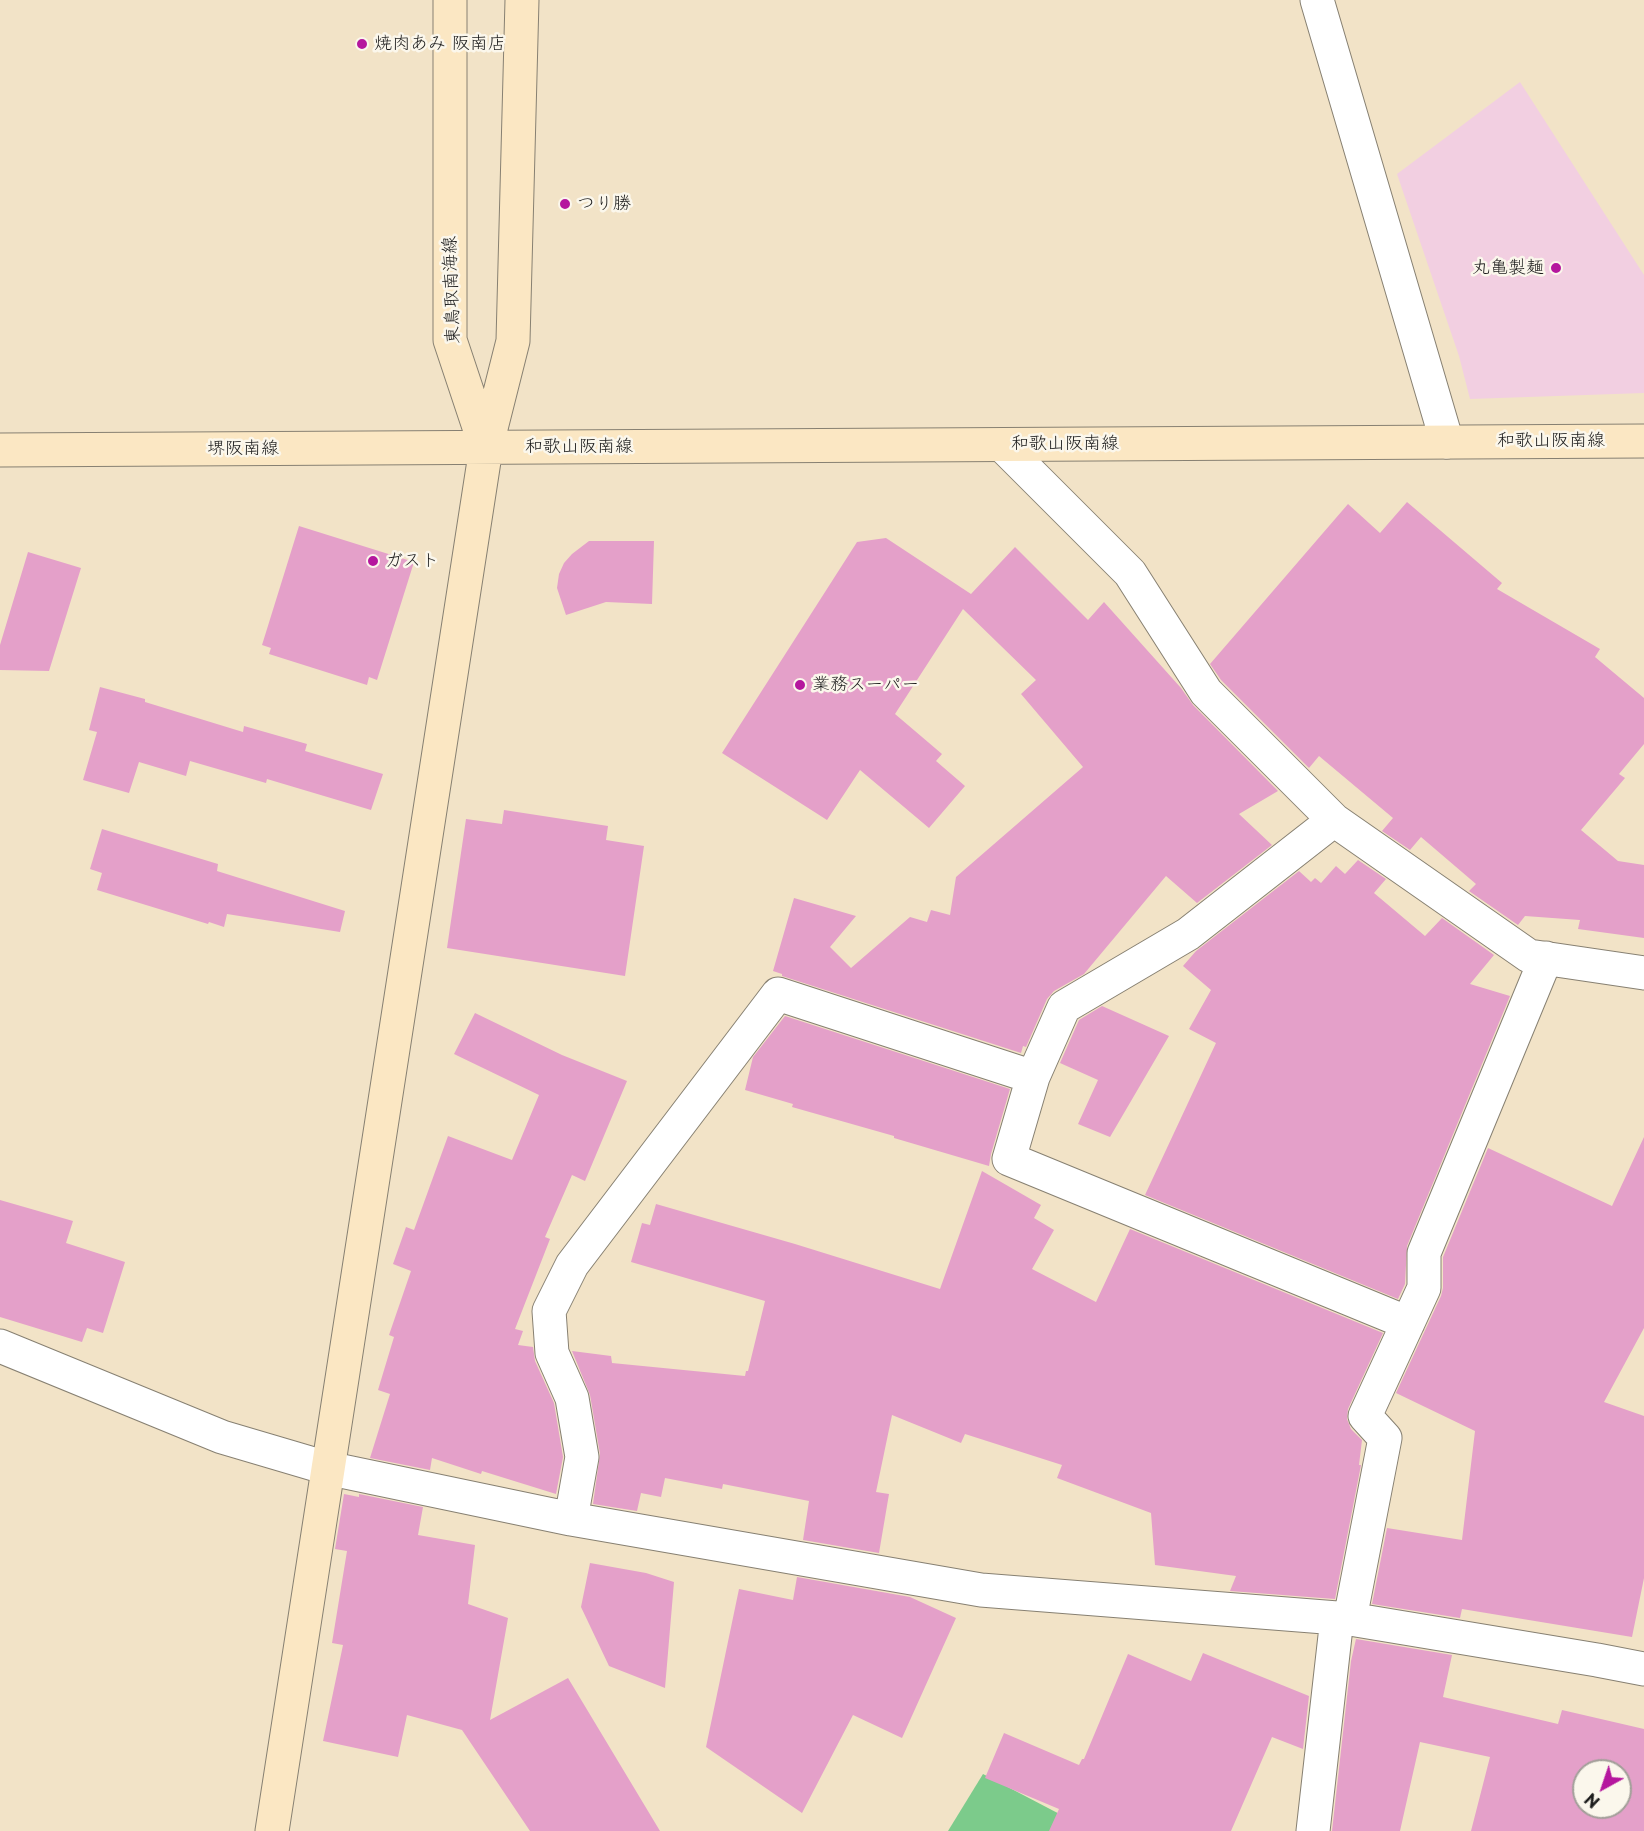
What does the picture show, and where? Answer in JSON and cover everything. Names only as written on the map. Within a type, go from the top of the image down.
[{"type":"main road","name":"東鳥取南海線","points":[[450,0],[450,340],[486,448]]},
{"type":"main road","points":[[272,1831],[486,448],[513,341],[522,0]]},
{"type":"main road","name":"和歌山阪南線","points":[[486,448],[1644,441]]},
{"type":"main road","name":"堺阪南線","points":[[0,450],[486,448]]},
{"type":"street","points":[[1317,0],[1447,442]]},
{"type":"street","points":[[1002,445],[1130,573],[1206,692],[1334,820],[1529,956],[1644,973]]},
{"type":"street","points":[[1334,820],[1188,934],[1064,1008],[1033,1077],[1009,1159],[1408,1323]]},
{"type":"street","points":[[1313,1831],[1344,1619],[1385,1438],[1365,1416],[1424,1288],[1424,1253],[1546,958]]},
{"type":"street","points":[[571,1520],[582,1457],[572,1398],[552,1353],[549,1311],[573,1265],[778,994],[1033,1077]]},
{"type":"street","points":[[0,1346],[222,1437],[327,1468],[571,1520],[981,1590],[1344,1619],[1644,1669]]},
{"type":"shaded area","points":[[1520,82],[1644,275],[1644,393],[1470,399],[1459,356],[1397,174]]},
{"type":"green space","points":[[983,1774],[1092,1831],[948,1831]]},
{"type":"building","points":[[1407,502],[1502,583],[1497,589],[1600,649],[1595,657],[1644,698],[1644,744],[1619,774],[1625,778],[1581,830],[1618,861],[1644,865],[1644,938],[1578,929],[1580,920],[1525,916],[1518,925],[1469,891],[1476,884],[1421,837],[1410,850],[1382,831],[1393,818],[1319,756],[1309,768],[1221,680],[1210,664],[1348,504],[1380,533]]},
{"type":"building","points":[[299,526],[414,562],[377,680],[369,677],[367,685],[269,654],[271,648],[262,645]]},
{"type":"building","points":[[886,538],[971,594],[1015,547],[1088,620],[1104,602],[1181,688],[1193,705],[1278,791],[1239,814],[1272,845],[1197,903],[1166,876],[1084,974],[1054,991],[1047,999],[1026,1047],[1023,1046],[1021,1053],[782,976],[773,971],[794,898],[856,916],[830,947],[851,968],[910,917],[927,922],[931,910],[950,915],[956,877],[1083,767],[1021,694],[1036,680],[963,609],[895,714],[942,754],[936,761],[965,786],[929,828],[860,770],[827,820],[722,753],[857,542]]},
{"type":"building","points":[[589,541],[654,541],[652,604],[606,602],[566,615],[557,588],[559,574],[564,563],[572,554]]},
{"type":"building","points":[[28,552],[81,568],[49,671],[0,670],[0,645]]},
{"type":"building","points":[[100,687],[145,699],[145,702],[243,732],[244,726],[307,744],[305,751],[383,774],[371,810],[267,779],[266,783],[190,761],[186,776],[139,762],[129,793],[83,780],[97,732],[89,730]]},
{"type":"building","points":[[504,810],[608,826],[606,840],[644,846],[625,976],[447,948],[466,819],[502,824]]},
{"type":"building","points":[[102,829],[218,864],[217,871],[345,911],[340,932],[227,914],[224,927],[97,890],[102,873],[90,869]]},
{"type":"building","points":[[1358,860],[1386,879],[1374,893],[1425,936],[1442,918],[1494,955],[1470,984],[1510,996],[1407,1246],[1405,1284],[1398,1299],[1145,1195],[1216,1043],[1189,1029],[1211,990],[1183,966],[1196,951],[1299,871],[1311,882],[1315,878],[1321,883],[1336,866],[1345,874]]},
{"type":"building","points":[[1102,1006],[1169,1036],[1110,1137],[1078,1124],[1098,1080],[1060,1063],[1079,1020]]},
{"type":"building","points":[[475,1013],[562,1055],[627,1081],[585,1181],[572,1175],[545,1237],[550,1239],[515,1329],[523,1331],[518,1345],[533,1347],[535,1361],[554,1403],[563,1457],[556,1494],[432,1458],[430,1470],[370,1458],[390,1394],[378,1390],[394,1337],[389,1335],[411,1271],[393,1264],[406,1227],[414,1230],[448,1136],[512,1160],[539,1095],[454,1054]]},
{"type":"building","points":[[785,1016],[1010,1089],[989,1166],[792,1107],[793,1104],[745,1090],[753,1057]]},
{"type":"building","points":[[1644,1137],[1644,1328],[1604,1402],[1644,1416],[1644,1578],[1632,1637],[1462,1609],[1460,1618],[1372,1604],[1387,1528],[1462,1540],[1475,1431],[1396,1393],[1441,1296],[1443,1257],[1488,1148],[1612,1206]]},
{"type":"building","points":[[982,1171],[1041,1205],[1034,1218],[1054,1230],[1032,1269],[1096,1302],[1130,1229],[1383,1333],[1348,1409],[1347,1419],[1351,1429],[1362,1440],[1359,1465],[1361,1465],[1335,1599],[1230,1591],[1236,1576],[1155,1565],[1151,1513],[1057,1478],[1062,1465],[965,1434],[961,1443],[892,1415],[876,1492],[889,1494],[879,1553],[803,1540],[809,1501],[723,1484],[722,1489],[665,1478],[661,1497],[641,1493],[637,1511],[593,1504],[600,1454],[590,1395],[572,1351],[611,1356],[612,1363],[745,1376],[765,1301],[631,1262],[642,1223],[650,1225],[656,1204],[940,1289]]},
{"type":"building","points":[[0,1200],[73,1221],[66,1243],[125,1262],[103,1333],[87,1328],[82,1342],[0,1317]]},
{"type":"building","points":[[344,1494],[359,1497],[359,1494],[423,1507],[418,1535],[475,1545],[468,1604],[508,1618],[490,1720],[568,1678],[660,1831],[530,1831],[462,1730],[407,1715],[398,1757],[323,1741],[343,1645],[332,1643],[347,1551],[335,1549]]},
{"type":"building","points":[[590,1563],[646,1573],[674,1582],[665,1688],[609,1666],[581,1607]]},
{"type":"building","points":[[797,1577],[910,1597],[956,1618],[902,1738],[853,1715],[802,1813],[706,1747],[739,1589],[793,1600]]},
{"type":"building","points":[[1356,1639],[1452,1655],[1443,1697],[1558,1724],[1562,1710],[1644,1729],[1644,1831],[1471,1831],[1490,1757],[1420,1742],[1400,1831],[1332,1831],[1351,1661]]},
{"type":"building","points":[[1203,1653],[1309,1696],[1303,1749],[1272,1737],[1231,1831],[1049,1831],[1059,1809],[985,1778],[1004,1733],[1079,1765],[1084,1759],[1128,1654],[1191,1681]]},
{"type":"place","name":"焼肉あみ 阪南店","points":[[362,44]]},
{"type":"place","name":"つり勝","points":[[565,204]]},
{"type":"place","name":"丸亀製麺","points":[[1556,268]]},
{"type":"place","name":"ガスト","points":[[373,561]]},
{"type":"place","name":"業務スーパー","points":[[800,685]]}]
